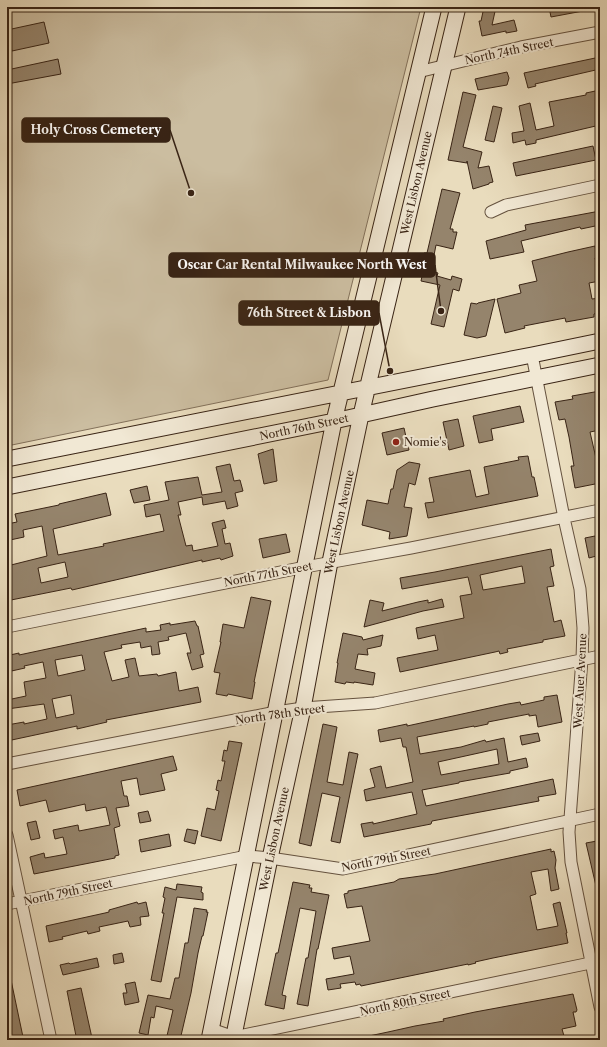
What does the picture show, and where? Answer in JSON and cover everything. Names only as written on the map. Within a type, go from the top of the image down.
[{"type":"main road","name":"West Lisbon Avenue","points":[[210,1035],[334,421],[434,7]]},
{"type":"main road","name":"West Lisbon Avenue","points":[[233,1038],[303,708],[330,562],[361,415],[458,7]]},
{"type":"main road","points":[[7,459],[600,341]]},
{"type":"main road","name":"North 76th Street","points":[[7,487],[334,421],[600,364]]},
{"type":"street","name":"North 74th Street","points":[[418,72],[521,48],[600,32]]},
{"type":"street","points":[[491,212],[506,205],[600,185]]},
{"type":"street","name":"West Auer Avenue","points":[[532,355],[564,518],[580,589],[583,628],[582,659],[569,821],[571,862],[595,962],[600,1007]]},
{"type":"street","name":"North 77th Street","points":[[7,627],[330,562],[600,510]]},
{"type":"street","name":"North 78th Street","points":[[7,764],[276,712],[303,708],[375,703],[600,656]]},
{"type":"street","name":"North 79th Street","points":[[7,904],[247,856],[343,869],[600,814]]},
{"type":"street","points":[[7,836],[51,1040]]},
{"type":"street","name":"North 80th Street","points":[[233,1038],[595,962]]},
{"type":"street","points":[[210,1035],[233,1038]]},
{"type":"shaded area","points":[[7,7],[421,7],[328,380],[7,446]]},
{"type":"building","points":[[484,7],[496,7],[492,25],[514,20],[517,31],[506,33],[506,31],[482,36],[479,21],[481,21]]},
{"type":"building","points":[[549,7],[582,7],[583,11],[551,17]]},
{"type":"building","points":[[44,22],[49,43],[12,51],[7,30]]},
{"type":"building","points":[[600,57],[600,69],[535,84],[536,86],[528,88],[524,73]]},
{"type":"building","points":[[58,59],[61,74],[7,84],[7,70]]},
{"type":"building","points":[[507,72],[509,78],[507,85],[478,90],[475,79]]},
{"type":"building","points":[[600,90],[600,125],[536,140],[536,143],[526,145],[525,140],[513,143],[512,133],[524,131],[519,106],[530,103],[536,130],[554,126],[549,102],[586,95],[586,93]]},
{"type":"building","points":[[463,92],[476,95],[463,147],[482,152],[478,168],[489,166],[493,182],[473,189],[467,161],[467,163],[448,160]]},
{"type":"building","points":[[493,106],[502,108],[494,142],[485,140]]},
{"type":"building","points":[[593,146],[596,160],[516,176],[513,163]]},
{"type":"building","points":[[442,189],[460,193],[450,229],[453,229],[453,232],[457,232],[453,249],[436,245],[431,271],[438,273],[437,276],[451,280],[452,276],[462,279],[459,291],[453,289],[444,327],[431,324],[440,285],[421,281],[424,267],[421,267],[424,253],[427,253]]},
{"type":"building","points":[[600,211],[600,225],[581,229],[580,227],[521,241],[524,252],[490,259],[486,241],[526,230],[525,225]]},
{"type":"building","points":[[595,246],[597,257],[595,258],[600,281],[589,283],[592,299],[600,298],[600,312],[594,314],[594,317],[566,322],[565,318],[524,326],[525,328],[505,333],[497,299],[521,293],[519,285],[537,281],[532,261]]},
{"type":"building","points":[[495,299],[486,336],[477,338],[464,335],[471,303],[477,304]]},
{"type":"building","points":[[600,391],[600,430],[590,432],[598,467],[600,467],[600,483],[575,488],[571,466],[574,466],[565,419],[559,420],[555,402],[573,399],[572,396]]},
{"type":"building","points":[[520,406],[524,422],[491,429],[493,440],[479,443],[473,416]]},
{"type":"building","points":[[458,419],[464,446],[449,450],[443,422]]},
{"type":"building","name":"Nomie's","points":[[404,428],[409,450],[387,455],[382,433]]},
{"type":"building","points":[[273,449],[277,481],[264,484],[258,454]]},
{"type":"building","points":[[528,456],[532,477],[534,477],[538,496],[428,518],[425,503],[434,502],[429,478],[470,470],[476,497],[489,494],[484,467],[519,460],[518,457]]},
{"type":"building","points":[[409,462],[420,464],[415,485],[409,483],[404,507],[412,508],[407,536],[389,539],[390,532],[362,525],[367,500],[388,504],[397,470]]},
{"type":"building","points":[[230,464],[234,481],[240,480],[243,491],[235,493],[238,506],[227,509],[225,501],[203,505],[202,497],[178,502],[181,515],[178,515],[186,546],[192,545],[193,551],[218,546],[212,523],[224,520],[226,528],[222,529],[225,544],[230,543],[233,556],[221,560],[220,558],[202,562],[202,560],[72,590],[71,588],[11,600],[7,584],[7,566],[47,556],[42,526],[23,530],[24,537],[10,540],[10,537],[7,537],[7,524],[17,522],[15,514],[106,493],[111,515],[53,529],[58,555],[104,546],[103,544],[164,531],[160,514],[146,517],[144,505],[169,500],[165,482],[198,477],[202,495],[222,492],[216,467]],"holes":[[[65,562],[68,577],[41,583],[38,568]]]},
{"type":"building","points":[[147,486],[150,500],[134,503],[130,490]]},
{"type":"building","points":[[286,534],[290,552],[263,558],[259,539]]},
{"type":"building","points":[[595,536],[596,538],[600,537],[600,555],[589,558],[585,538]]},
{"type":"building","points":[[551,549],[554,566],[550,567],[554,586],[547,587],[554,622],[561,620],[565,636],[507,649],[508,652],[500,654],[499,651],[400,672],[397,658],[438,650],[435,635],[418,639],[416,628],[464,618],[460,596],[472,594],[468,577],[402,589],[400,578]],"holes":[[[522,566],[525,583],[483,590],[480,575]]]},
{"type":"building","points":[[251,597],[271,601],[254,682],[252,699],[228,694],[227,696],[216,694],[220,673],[214,672],[221,642],[223,624],[244,628]]},
{"type":"building","points":[[442,599],[444,607],[423,611],[364,627],[370,600],[384,603],[382,611],[428,600],[428,603]]},
{"type":"building","points":[[195,621],[198,626],[204,654],[200,655],[203,667],[192,670],[187,653],[191,653],[186,633],[168,637],[169,640],[158,642],[160,654],[152,655],[151,646],[141,648],[140,642],[121,645],[122,648],[104,652],[112,681],[129,677],[125,660],[135,658],[139,676],[157,674],[158,676],[176,672],[179,691],[198,687],[201,702],[106,720],[107,722],[77,729],[77,726],[7,741],[7,725],[24,722],[24,724],[47,719],[44,704],[7,709],[7,700],[26,696],[24,682],[46,678],[43,662],[24,666],[25,668],[7,672],[7,658],[10,658],[10,655],[19,653],[19,655],[146,628],[146,632],[161,630],[160,625],[170,623],[170,625]],"holes":[[[82,655],[85,670],[58,676],[55,660]],[[71,695],[74,714],[56,718],[52,699]]]},
{"type":"building","points":[[343,633],[362,637],[363,640],[383,635],[381,646],[367,649],[368,655],[358,654],[355,669],[375,673],[373,685],[354,682],[346,682],[345,684],[335,682]]},
{"type":"building","points":[[557,695],[562,722],[538,727],[536,715],[529,716],[529,714],[488,722],[488,724],[474,727],[417,737],[420,754],[461,747],[485,740],[486,742],[504,738],[508,762],[526,758],[528,767],[510,771],[510,773],[422,790],[426,806],[553,779],[556,794],[538,797],[539,801],[432,821],[431,824],[364,837],[361,824],[373,822],[373,824],[417,814],[412,792],[366,801],[364,790],[375,787],[370,769],[381,766],[386,788],[413,782],[406,747],[403,747],[401,738],[380,742],[378,730],[407,724],[407,726],[508,704],[520,702],[521,705],[544,700],[544,697]],"holes":[[[497,749],[499,764],[441,775],[438,762]]]},
{"type":"building","points":[[323,724],[337,727],[327,782],[343,785],[349,752],[358,754],[340,843],[331,841],[340,797],[322,793],[311,846],[299,843]]},
{"type":"building","points":[[538,733],[540,741],[522,745],[520,736]]},
{"type":"building","points":[[229,741],[242,743],[221,841],[201,836],[207,808],[215,810],[219,791],[216,790],[218,780],[221,781],[225,761],[222,761],[224,750],[227,751]]},
{"type":"building","points":[[173,756],[177,770],[161,774],[165,790],[140,795],[137,778],[121,781],[124,796],[127,796],[129,806],[116,808],[120,826],[114,828],[119,855],[115,856],[115,858],[34,874],[30,857],[44,853],[45,858],[67,854],[63,837],[55,839],[53,830],[78,825],[79,831],[110,825],[106,807],[86,811],[85,804],[49,812],[46,800],[20,806],[17,790]]},
{"type":"building","points":[[148,811],[151,821],[140,823],[138,813]]},
{"type":"building","points":[[36,821],[40,838],[31,840],[27,823]]},
{"type":"building","points":[[187,829],[198,831],[195,844],[184,841]]},
{"type":"building","points":[[169,834],[171,846],[141,852],[139,840]]},
{"type":"building","points":[[597,841],[597,843],[600,842],[600,886],[596,886],[586,843]]},
{"type":"building","points":[[551,849],[551,852],[554,851],[556,860],[555,868],[559,889],[551,891],[548,869],[531,872],[536,894],[530,896],[537,930],[558,926],[553,904],[560,902],[568,943],[493,958],[468,965],[361,986],[360,984],[356,985],[355,982],[340,984],[341,988],[328,990],[326,979],[354,974],[350,956],[334,959],[332,948],[370,941],[362,906],[347,908],[344,894],[348,893],[348,891],[394,882],[399,879],[435,874]]},
{"type":"building","points":[[293,882],[310,885],[309,888],[312,888],[311,892],[329,895],[317,949],[308,1006],[297,1004],[306,958],[308,958],[316,911],[300,908],[282,995],[286,996],[284,1009],[265,1005]]},
{"type":"building","points":[[177,884],[202,887],[201,892],[203,893],[203,900],[177,897],[161,982],[151,980],[164,913],[162,913],[165,898],[163,897],[165,887],[176,890]]},
{"type":"building","points":[[137,902],[138,904],[146,902],[149,916],[140,917],[141,925],[130,927],[128,921],[99,927],[100,931],[88,934],[87,931],[49,942],[46,926],[109,912],[109,910]]},
{"type":"building","points":[[194,908],[207,910],[206,912],[208,912],[180,1040],[166,1040],[173,1010],[156,1006],[154,1018],[151,1017],[148,1035],[139,1033],[148,995],[170,999],[175,978],[179,978],[185,943],[188,943]]},
{"type":"building","points":[[122,953],[124,962],[114,964],[113,955]]},
{"type":"building","points":[[97,958],[99,967],[63,975],[60,965]]},
{"type":"building","points":[[11,980],[23,1037],[10,1040],[7,1028],[7,981]]},
{"type":"building","points":[[135,982],[139,1002],[125,1005],[123,993],[127,993],[125,984]]},
{"type":"building","points":[[81,988],[92,1038],[78,1040],[67,991]]},
{"type":"building","points":[[573,994],[577,1010],[576,1012],[573,1012],[576,1026],[562,1029],[564,1036],[539,1040],[462,1040],[462,1036],[440,1040],[369,1040],[369,1036],[444,1021],[443,1019]]},
{"type":"place","name":"Holy Cross Cemetery","points":[[191,193]]},
{"type":"place","name":"Oscar Car Rental Milwaukee North West","points":[[441,311]]},
{"type":"place","name":"76th Street & Lisbon","points":[[390,371]]},
{"type":"place","name":"Nomie's","points":[[396,442]]}]
